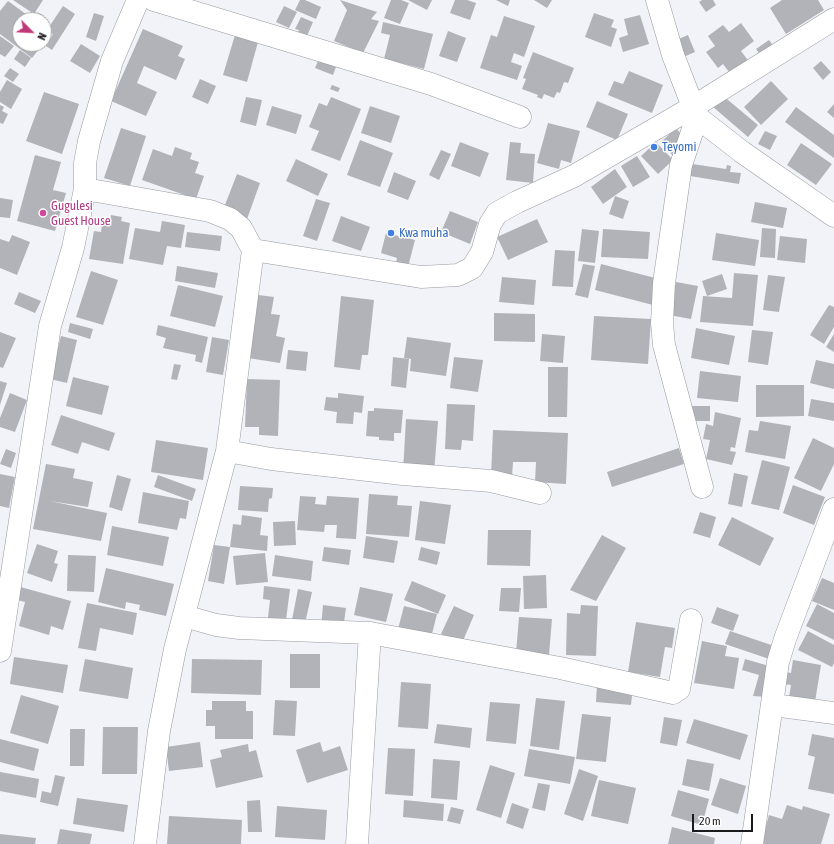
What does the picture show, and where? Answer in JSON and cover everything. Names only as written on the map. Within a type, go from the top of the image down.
[{"type":"street","points":[[0,651],[3,619],[50,326],[74,248],[85,189],[85,163],[89,141],[112,61],[138,0]]},
{"type":"street","points":[[154,0],[431,84],[520,116]]},
{"type":"street","points":[[657,0],[673,55],[695,112],[742,152],[834,216]]},
{"type":"street","points":[[253,250],[421,278],[458,275],[472,268],[482,252],[490,224],[497,213],[517,202],[574,176],[695,112],[834,20]]},
{"type":"street","points":[[695,112],[681,165],[664,283],[662,323],[664,345],[702,487]]},
{"type":"street","points":[[85,189],[210,211],[230,219],[241,228],[253,250],[227,451],[175,649],[159,731],[146,844]]},
{"type":"street","points":[[227,451],[271,459],[403,474],[491,481],[540,493]]},
{"type":"street","points":[[752,844],[778,662],[785,639],[834,510]]},
{"type":"street","points":[[184,616],[216,625],[239,628],[370,633],[560,668],[673,693],[679,689],[692,620]]},
{"type":"street","points":[[357,844],[370,633]]},
{"type":"street","points":[[773,705],[834,713]]},
{"type":"building","points":[[13,0],[43,0],[35,12],[31,12]]},
{"type":"building","points":[[300,0],[305,0],[321,7],[316,19],[295,10]]},
{"type":"building","points":[[340,0],[377,12],[371,19],[379,21],[363,53],[334,41],[347,10]]},
{"type":"building","points":[[391,0],[401,0],[409,3],[400,24],[384,18]]},
{"type":"building","points":[[408,0],[432,0],[427,10]]},
{"type":"building","points":[[455,0],[467,0],[476,3],[470,20],[450,13]]},
{"type":"building","points":[[496,0],[510,0],[508,6]]},
{"type":"building","points":[[534,0],[552,0],[547,8]]},
{"type":"building","points":[[702,0],[713,0],[716,5],[706,12],[699,2]]},
{"type":"building","points":[[782,0],[818,0],[824,10],[786,34],[770,8]]},
{"type":"building","points":[[8,1],[23,12],[12,12],[12,43],[0,34],[0,11]]},
{"type":"building","points":[[63,6],[75,14],[52,50],[53,34],[52,22]]},
{"type":"building","points":[[284,6],[297,12],[289,28],[276,22]]},
{"type":"building","points":[[94,13],[104,16],[96,41],[86,37]]},
{"type":"building","points":[[594,13],[614,20],[611,27],[617,29],[611,47],[585,37]]},
{"type":"building","points":[[640,15],[649,44],[623,52],[619,38],[628,35],[624,19]]},
{"type":"building","points":[[504,16],[535,26],[524,57],[514,53],[511,62],[522,66],[517,80],[480,68],[491,35],[497,37]]},
{"type":"building","points":[[301,17],[313,22],[304,43],[295,39],[299,30],[295,29]]},
{"type":"building","points":[[383,22],[433,34],[424,69],[384,59],[390,35],[381,33]]},
{"type":"building","points":[[741,23],[754,41],[741,51],[753,67],[735,80],[723,64],[718,68],[706,52],[715,46],[708,36],[723,25],[729,32]]},
{"type":"building","points":[[143,29],[183,46],[178,56],[185,59],[176,80],[144,66],[137,83],[157,92],[146,116],[111,101]]},
{"type":"building","points":[[448,31],[466,38],[457,62],[439,56]]},
{"type":"building","points":[[235,35],[258,42],[247,82],[223,75]]},
{"type":"building","points":[[688,35],[695,52],[681,58],[674,41]]},
{"type":"building","points":[[0,36],[12,45],[12,48],[5,57],[0,54]]},
{"type":"building","points":[[769,40],[775,48],[762,57],[756,49]]},
{"type":"building","points":[[81,44],[100,56],[90,73],[70,61]]},
{"type":"building","points":[[19,52],[23,52],[31,58],[25,67],[14,59]]},
{"type":"building","points":[[24,52],[37,52],[32,58]]},
{"type":"building","points":[[533,52],[574,68],[568,83],[564,82],[560,93],[557,92],[554,98],[544,94],[542,99],[537,97],[538,95],[522,89],[526,79],[523,78]]},
{"type":"building","points":[[318,61],[336,67],[333,75],[315,68]]},
{"type":"building","points":[[821,61],[831,72],[823,80],[813,68]]},
{"type":"building","points":[[10,68],[19,74],[13,82],[4,76]]},
{"type":"building","points":[[629,71],[663,85],[652,113],[608,95],[614,81],[623,84]]},
{"type":"building","points":[[200,79],[216,86],[208,104],[192,97]]},
{"type":"building","points":[[7,80],[22,89],[11,109],[0,102],[0,92]]},
{"type":"building","points":[[771,81],[788,99],[761,125],[744,107]]},
{"type":"building","points":[[332,85],[340,88],[338,92],[330,89]]},
{"type":"building","points":[[44,92],[79,104],[62,154],[26,141]]},
{"type":"building","points":[[722,95],[758,125],[748,137],[712,106]]},
{"type":"building","points":[[246,97],[262,100],[256,126],[240,122]]},
{"type":"building","points":[[331,97],[361,109],[340,161],[311,150],[319,131],[309,127],[319,103],[327,106]]},
{"type":"building","points":[[597,101],[628,114],[617,140],[586,127]]},
{"type":"building","points":[[834,104],[834,118],[827,112]]},
{"type":"building","points":[[0,105],[4,107],[2,111],[8,114],[3,124],[0,123]]},
{"type":"building","points":[[272,106],[302,115],[296,134],[266,125]]},
{"type":"building","points":[[370,106],[400,116],[391,143],[361,133]]},
{"type":"building","points":[[796,107],[834,135],[834,158],[785,122]]},
{"type":"building","points":[[548,123],[580,131],[571,163],[561,160],[559,169],[537,163]]},
{"type":"building","points":[[121,128],[146,136],[130,186],[104,178]]},
{"type":"building","points":[[676,128],[686,140],[674,157],[661,142]]},
{"type":"building","points":[[765,131],[777,136],[770,150],[758,144]]},
{"type":"building","points":[[360,140],[393,153],[380,187],[347,175]]},
{"type":"building","points":[[460,142],[489,153],[480,177],[451,166]]},
{"type":"building","points":[[510,142],[521,143],[520,153],[535,154],[533,183],[506,180]]},
{"type":"building","points":[[656,142],[673,160],[658,174],[641,156]]},
{"type":"building","points":[[801,143],[832,164],[816,185],[787,165]]},
{"type":"building","points":[[175,147],[192,153],[190,159],[199,162],[195,173],[204,176],[196,199],[142,180],[153,149],[172,156]]},
{"type":"building","points":[[441,150],[451,154],[439,180],[429,175]]},
{"type":"building","points":[[35,155],[61,162],[53,190],[66,193],[55,231],[17,221]]},
{"type":"building","points":[[637,156],[650,177],[633,187],[621,166]]},
{"type":"building","points":[[296,159],[328,174],[318,196],[286,181]]},
{"type":"building","points":[[692,164],[726,169],[727,165],[731,166],[730,172],[741,173],[739,184],[690,176]]},
{"type":"building","points":[[615,169],[627,187],[603,204],[591,187]]},
{"type":"building","points":[[394,172],[416,181],[408,200],[387,192]]},
{"type":"building","points":[[237,174],[260,183],[247,219],[223,210]]},
{"type":"building","points":[[615,196],[629,201],[623,219],[609,214]]},
{"type":"building","points":[[0,198],[13,200],[10,218],[0,217]]},
{"type":"building","points":[[316,199],[330,203],[317,241],[303,236]]},
{"type":"building","points":[[755,202],[787,208],[783,228],[751,222]]},
{"type":"building","points":[[450,211],[478,222],[470,244],[441,232]]},
{"type":"building","points":[[111,215],[122,217],[121,221],[130,223],[123,264],[89,259],[94,231],[101,232],[102,223],[110,224]]},
{"type":"building","points":[[341,216],[370,227],[361,251],[332,241]]},
{"type":"building","points":[[537,219],[548,242],[508,260],[497,237]]},
{"type":"building","points":[[162,221],[185,225],[181,248],[167,246],[163,265],[129,259],[135,228],[160,232]]},
{"type":"building","points":[[762,228],[776,229],[775,258],[760,257]]},
{"type":"building","points":[[582,229],[599,231],[595,263],[578,261]]},
{"type":"building","points":[[603,229],[650,232],[648,259],[601,257]]},
{"type":"building","points":[[187,232],[222,236],[220,251],[185,247]]},
{"type":"building","points":[[386,233],[415,240],[408,267],[396,264],[397,258],[381,253]]},
{"type":"building","points":[[716,233],[759,240],[755,266],[712,260]]},
{"type":"building","points":[[12,235],[30,242],[17,275],[0,268],[0,239],[9,242]]},
{"type":"building","points":[[780,236],[807,239],[805,263],[777,260]]},
{"type":"building","points":[[555,250],[575,251],[573,287],[552,286]]},
{"type":"building","points":[[583,264],[595,266],[588,298],[575,295]]},
{"type":"building","points":[[601,264],[659,279],[653,305],[595,290]]},
{"type":"building","points":[[177,266],[218,273],[215,288],[175,281]]},
{"type":"building","points":[[91,271],[118,280],[103,325],[76,317]]},
{"type":"building","points":[[734,273],[758,275],[753,326],[700,322],[703,296],[732,298]]},
{"type":"building","points":[[722,274],[727,289],[707,296],[702,281]]},
{"type":"building","points":[[768,275],[785,277],[779,312],[763,310]]},
{"type":"building","points":[[502,277],[536,280],[534,305],[499,302]]},
{"type":"building","points":[[676,282],[698,286],[691,319],[669,315]]},
{"type":"building","points":[[178,285],[223,296],[215,327],[170,316]]},
{"type":"building","points":[[19,292],[41,301],[35,313],[14,304]]},
{"type":"building","points":[[258,295],[274,297],[271,314],[280,315],[276,336],[285,338],[280,363],[248,358]]},
{"type":"building","points":[[341,296],[374,300],[368,355],[362,355],[360,370],[334,367]]},
{"type":"building","points":[[829,305],[834,307],[834,327],[824,344],[810,335]]},
{"type":"building","points":[[494,313],[535,314],[535,342],[494,341]]},
{"type":"building","points":[[594,316],[651,319],[648,364],[591,360]]},
{"type":"building","points":[[70,323],[93,329],[90,339],[68,332]]},
{"type":"building","points":[[158,325],[208,337],[202,363],[195,361],[196,355],[163,348],[166,338],[156,335]]},
{"type":"building","points":[[696,328],[735,336],[729,365],[691,358]]},
{"type":"building","points":[[752,330],[773,332],[768,365],[748,362]]},
{"type":"building","points":[[0,332],[16,338],[3,368],[0,367]]},
{"type":"building","points":[[542,334],[565,336],[563,363],[540,361]]},
{"type":"building","points":[[834,334],[834,352],[826,347]]},
{"type":"building","points":[[61,336],[77,340],[67,383],[50,379]]},
{"type":"building","points":[[212,337],[229,340],[223,375],[206,372]]},
{"type":"building","points":[[407,337],[451,343],[446,376],[410,371],[411,359],[404,358]]},
{"type":"building","points":[[288,350],[308,352],[306,371],[286,369]]},
{"type":"building","points":[[393,357],[409,359],[406,388],[391,386]]},
{"type":"building","points":[[454,357],[483,360],[478,392],[450,388]]},
{"type":"building","points":[[816,360],[834,364],[834,389],[810,383]]},
{"type":"building","points":[[174,364],[181,365],[177,380],[171,379]]},
{"type":"building","points":[[548,367],[568,367],[567,417],[548,417]]},
{"type":"building","points":[[700,371],[741,376],[738,402],[697,398]]},
{"type":"building","points":[[73,377],[109,386],[102,415],[66,406]]},
{"type":"building","points":[[247,379],[280,380],[278,436],[259,435],[259,427],[245,427]]},
{"type":"building","points":[[0,381],[7,383],[0,405]]},
{"type":"building","points":[[756,385],[804,385],[804,416],[756,417]]},
{"type":"building","points":[[10,393],[27,400],[15,432],[0,427],[0,418]]},
{"type":"building","points":[[338,393],[364,396],[362,413],[354,412],[353,424],[336,423],[337,412],[324,410],[326,397],[338,398]]},
{"type":"building","points":[[811,399],[834,403],[834,421],[808,416]]},
{"type":"building","points":[[447,404],[475,405],[473,441],[462,440],[461,450],[445,449]]},
{"type":"building","points":[[687,406],[710,406],[710,421],[687,421]]},
{"type":"building","points":[[374,408],[403,410],[401,433],[394,433],[394,441],[379,440],[379,437],[366,436],[368,411],[374,411]]},
{"type":"building","points":[[715,412],[741,418],[735,448],[731,447],[730,451],[736,452],[732,465],[706,459],[710,440],[703,439],[706,424],[713,426]]},
{"type":"building","points":[[61,415],[115,433],[109,451],[82,442],[78,454],[51,445]]},
{"type":"building","points":[[406,419],[438,421],[434,474],[403,472]]},
{"type":"building","points":[[760,421],[791,426],[785,459],[745,452],[749,430],[758,431]]},
{"type":"building","points":[[493,430],[568,433],[566,484],[535,482],[536,462],[513,462],[512,477],[491,476]]},
{"type":"building","points":[[813,438],[834,448],[834,464],[821,491],[794,478]]},
{"type":"building","points":[[156,440],[208,448],[203,480],[151,472]]},
{"type":"building","points":[[679,448],[684,464],[612,487],[607,472]]},
{"type":"building","points":[[6,449],[16,453],[11,468],[0,464]]},
{"type":"building","points":[[762,460],[790,467],[779,510],[751,504]]},
{"type":"building","points":[[46,464],[75,469],[73,478],[93,482],[88,507],[50,501],[107,513],[101,541],[33,529]]},
{"type":"building","points":[[734,473],[748,476],[742,507],[728,504]]},
{"type":"building","points":[[0,474],[15,477],[9,508],[0,506]]},
{"type":"building","points":[[117,475],[131,479],[122,511],[109,507]]},
{"type":"building","points":[[158,475],[196,489],[192,501],[154,487]]},
{"type":"building","points":[[793,485],[825,497],[814,525],[783,513]]},
{"type":"building","points":[[240,486],[273,488],[272,498],[269,499],[268,512],[238,510]]},
{"type":"building","points":[[143,492],[189,501],[186,519],[180,518],[177,530],[138,523]]},
{"type":"building","points":[[369,494],[398,496],[397,505],[412,506],[409,537],[366,534]]},
{"type":"building","points":[[300,496],[316,497],[315,504],[326,505],[327,496],[359,498],[356,539],[336,538],[337,525],[325,525],[324,532],[297,530]]},
{"type":"building","points":[[420,501],[451,505],[445,544],[415,540]]},
{"type":"building","points":[[700,512],[716,517],[710,538],[693,533]]},
{"type":"building","points":[[242,515],[262,518],[260,535],[268,536],[267,551],[230,547],[233,524],[241,525]]},
{"type":"building","points":[[732,517],[774,538],[760,566],[718,545]]},
{"type":"building","points":[[295,521],[296,545],[274,546],[273,522]]},
{"type":"building","points":[[112,526],[169,537],[163,566],[107,555]]},
{"type":"building","points":[[488,530],[531,530],[530,566],[487,565]]},
{"type":"building","points":[[602,535],[626,548],[596,601],[570,590]]},
{"type":"building","points":[[366,536],[398,541],[394,563],[363,558]]},
{"type":"building","points":[[37,544],[58,551],[54,563],[58,564],[52,582],[27,573]]},
{"type":"building","points":[[214,545],[230,547],[224,584],[208,581]]},
{"type":"building","points":[[324,547],[351,550],[349,565],[322,561]]},
{"type":"building","points":[[421,547],[440,552],[437,565],[418,560]]},
{"type":"building","points":[[265,553],[268,582],[236,585],[233,556]]},
{"type":"building","points":[[68,555],[96,556],[94,592],[67,591]]},
{"type":"building","points":[[275,555],[313,561],[311,581],[272,576]]},
{"type":"building","points":[[106,568],[174,584],[166,616],[139,610],[140,605],[126,602],[125,609],[98,602]]},
{"type":"building","points":[[546,575],[547,608],[524,609],[523,576]]},
{"type":"building","points":[[822,578],[834,583],[834,610],[812,601]]},
{"type":"building","points":[[412,581],[446,595],[438,614],[404,600]]},
{"type":"building","points":[[17,586],[71,601],[63,630],[51,626],[49,635],[19,626],[25,602],[13,599]]},
{"type":"building","points":[[264,586],[290,589],[285,628],[267,626],[270,600],[263,599]]},
{"type":"building","points":[[360,587],[393,594],[386,622],[354,615]]},
{"type":"building","points":[[501,588],[521,588],[519,612],[499,611]]},
{"type":"building","points":[[298,589],[312,592],[304,628],[291,625]]},
{"type":"building","points":[[87,603],[137,613],[133,635],[100,628],[96,651],[78,648]]},
{"type":"building","points":[[817,604],[834,613],[834,640],[806,626]]},
{"type":"building","points":[[323,605],[346,608],[343,629],[321,627]]},
{"type":"building","points":[[581,605],[598,606],[596,656],[566,655],[567,613],[580,614]]},
{"type":"building","points":[[404,606],[437,614],[431,638],[398,629]]},
{"type":"building","points":[[454,606],[474,615],[462,643],[441,634]]},
{"type":"building","points":[[717,607],[739,615],[733,631],[711,623]]},
{"type":"building","points":[[519,617],[552,619],[549,655],[516,653]]},
{"type":"building","points":[[636,622],[675,628],[672,648],[665,647],[660,677],[628,672]]},
{"type":"building","points":[[730,631],[780,648],[775,661],[725,644]]},
{"type":"building","points":[[808,631],[834,645],[834,663],[832,667],[798,650]]},
{"type":"building","points":[[702,641],[727,646],[725,656],[739,658],[734,689],[694,683]]},
{"type":"building","points":[[290,654],[320,654],[320,688],[290,688]]},
{"type":"building","points":[[14,657],[68,665],[63,693],[10,684]]},
{"type":"building","points":[[85,659],[133,668],[128,699],[79,691]]},
{"type":"building","points":[[192,659],[262,660],[261,695],[191,693]]},
{"type":"building","points":[[745,659],[776,668],[768,697],[753,696],[759,675],[742,670]]},
{"type":"building","points":[[793,660],[821,665],[814,708],[788,703],[791,685],[784,684],[786,672],[791,673]]},
{"type":"building","points":[[401,682],[431,684],[428,729],[398,727]]},
{"type":"building","points":[[597,683],[633,686],[631,705],[596,702]]},
{"type":"building","points":[[21,695],[59,706],[48,744],[10,733]]},
{"type":"building","points":[[536,698],[565,701],[559,750],[530,746]]},
{"type":"building","points":[[275,700],[297,701],[295,736],[273,735]]},
{"type":"building","points":[[212,701],[246,701],[246,711],[253,711],[253,739],[215,739],[215,726],[206,726],[206,710],[212,710]]},
{"type":"building","points":[[490,702],[520,704],[516,744],[486,741]]},
{"type":"building","points":[[582,714],[611,717],[606,762],[576,759]]},
{"type":"building","points":[[664,717],[682,720],[677,746],[660,743]]},
{"type":"building","points":[[694,719],[748,735],[740,760],[686,743]]},
{"type":"building","points":[[437,724],[472,728],[470,748],[434,743]]},
{"type":"building","points":[[103,727],[138,727],[137,774],[102,774]]},
{"type":"building","points":[[70,729],[85,729],[84,766],[70,766]]},
{"type":"building","points":[[812,734],[834,738],[834,794],[808,789],[815,757],[808,755]]},
{"type":"building","points":[[0,739],[39,749],[34,771],[0,762]]},
{"type":"building","points":[[200,742],[203,767],[169,771],[166,747]]},
{"type":"building","points":[[320,742],[323,752],[340,746],[348,770],[307,783],[296,750]]},
{"type":"building","points":[[248,744],[249,752],[256,750],[263,777],[216,788],[210,760],[222,757],[220,750]]},
{"type":"building","points":[[388,748],[415,749],[413,796],[385,794]]},
{"type":"building","points":[[529,749],[575,757],[570,784],[524,776]]},
{"type":"building","points":[[433,759],[460,761],[457,800],[431,798]]},
{"type":"building","points":[[687,759],[714,764],[709,791],[682,785]]},
{"type":"building","points":[[490,765],[515,773],[501,818],[476,810]]},
{"type":"building","points":[[579,769],[598,776],[583,821],[564,814]]},
{"type":"building","points":[[0,772],[39,779],[36,798],[0,791]]},
{"type":"building","points":[[55,775],[65,777],[58,806],[40,802],[42,791],[51,793]]},
{"type":"building","points":[[720,778],[746,786],[738,814],[711,805]]},
{"type":"building","points":[[599,780],[636,788],[628,824],[591,816]]},
{"type":"building","points":[[538,783],[550,785],[545,811],[532,808]]},
{"type":"building","points":[[678,790],[709,799],[702,825],[671,816]]},
{"type":"building","points":[[77,798],[128,805],[124,832],[73,824]]},
{"type":"building","points":[[260,800],[262,832],[248,832],[247,801]]},
{"type":"building","points":[[404,800],[444,804],[443,821],[403,817]]},
{"type":"building","points":[[512,803],[529,809],[523,829],[506,823]]},
{"type":"building","points":[[787,805],[802,810],[803,806],[830,814],[821,844],[761,844],[769,815],[782,819]]},
{"type":"building","points":[[277,806],[327,810],[325,840],[275,837]]},
{"type":"building","points":[[451,807],[464,810],[460,824],[447,821]]},
{"type":"building","points":[[169,816],[242,820],[241,844],[167,844]]},
{"type":"building","points":[[672,827],[715,838],[714,844],[668,844]]},
{"type":"building","points":[[60,829],[92,834],[90,844],[57,844]]},
{"type":"building","points":[[0,834],[36,838],[35,844],[0,844]]},
{"type":"place","name":"Teyomi","points":[[654,147]]},
{"type":"place","name":"Gugulesi Guest House","points":[[43,213]]},
{"type":"place","name":"Kwa muha","points":[[391,233]]}]
